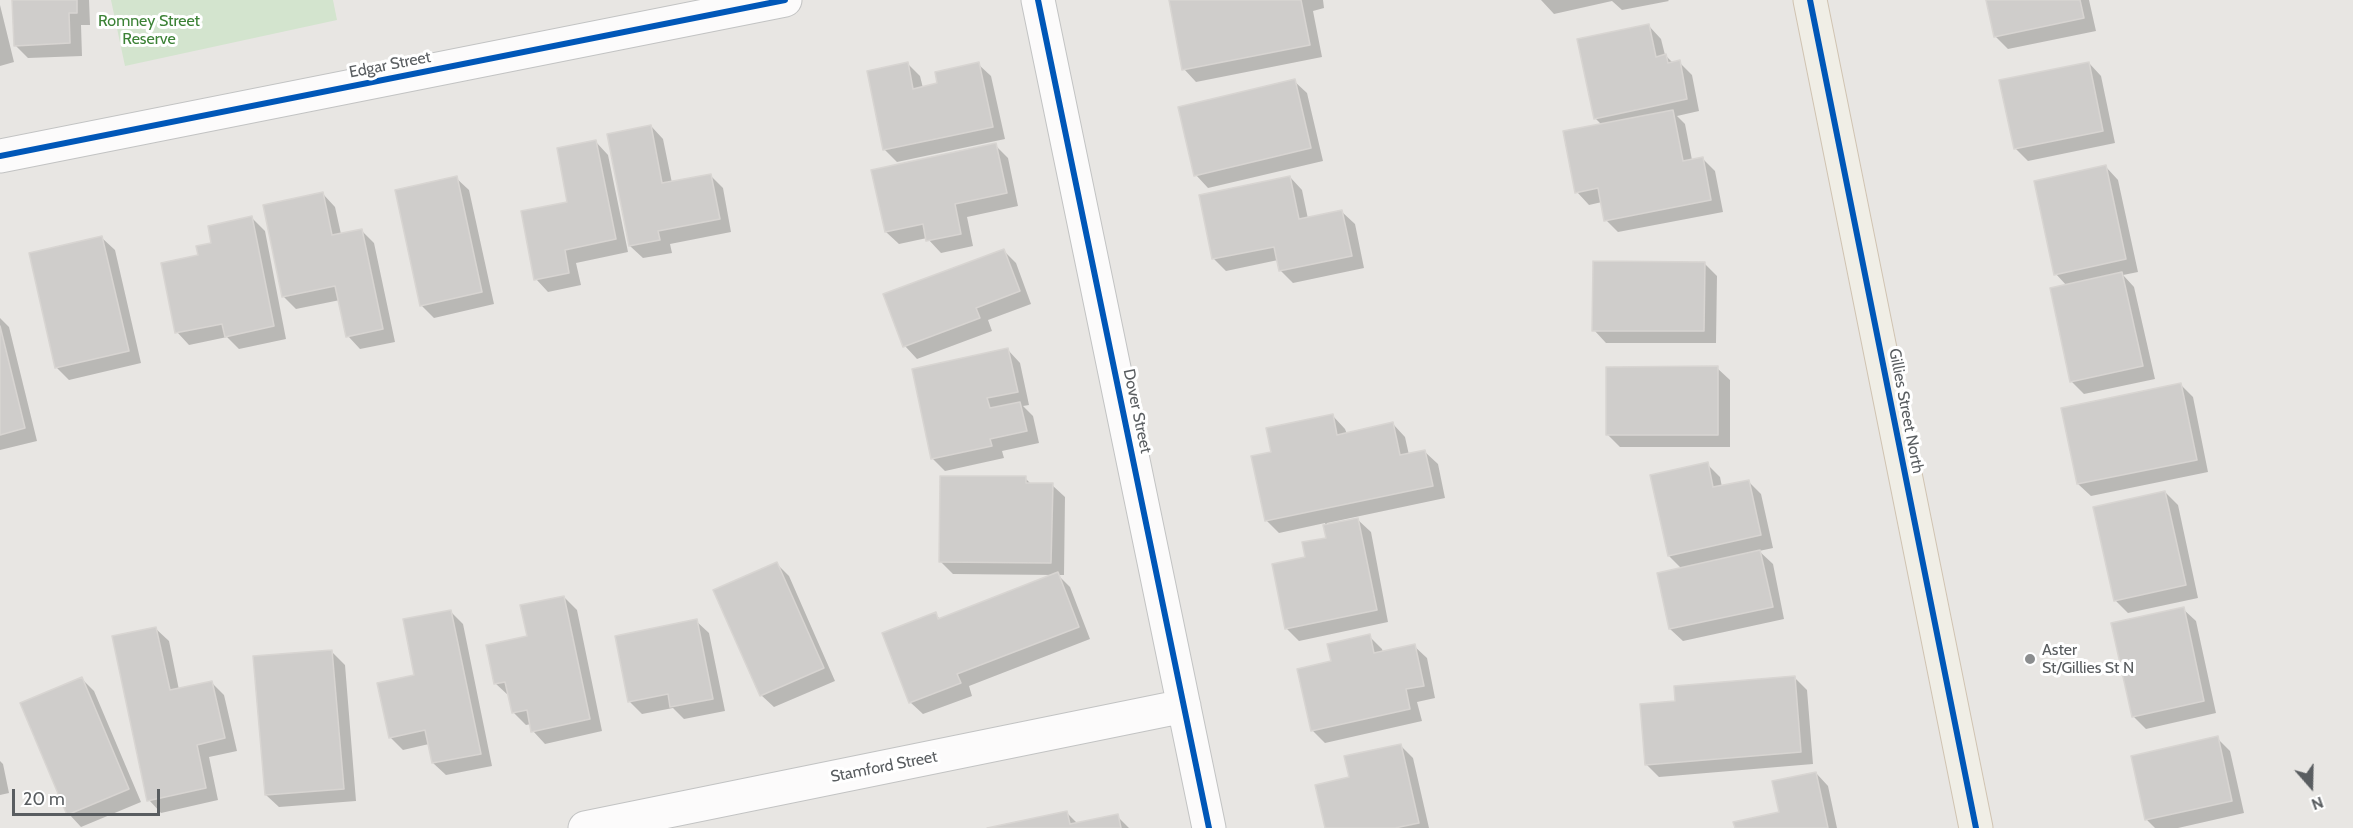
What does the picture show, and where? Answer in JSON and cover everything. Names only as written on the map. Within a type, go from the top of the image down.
[{"type":"main road","name":"Gillies Street North","points":[[1810,0],[1976,828]]},
{"type":"street","name":"Edgar Street","points":[[0,156],[784,0]]},
{"type":"street","name":"Dover Street","points":[[1038,0],[1209,828]]},
{"type":"street","name":"Stamford Street","points":[[585,828],[1184,706]]},
{"type":"green space","name":"Romney Street Reserve","points":[[111,0],[333,0],[337,20],[125,66]]},
{"type":"building","points":[[12,0],[77,0],[77,13],[69,13],[70,43],[14,46]]},
{"type":"building","points":[[1169,0],[1301,0],[1310,45],[1182,70]]},
{"type":"building","points":[[1986,0],[2080,0],[2084,18],[1994,37]]},
{"type":"building","points":[[1649,24],[1656,57],[1666,54],[1668,63],[1680,60],[1687,99],[1594,119],[1577,39]]},
{"type":"building","points":[[908,62],[913,89],[937,83],[935,72],[979,62],[993,127],[883,150],[867,71]]},
{"type":"building","points":[[2089,62],[2103,131],[2014,149],[1999,80]]},
{"type":"building","points":[[1295,79],[1311,148],[1194,176],[1178,107]]},
{"type":"building","points":[[1673,110],[1683,161],[1703,157],[1711,200],[1604,221],[1598,188],[1575,193],[1563,131]]},
{"type":"building","points":[[651,125],[662,183],[711,174],[720,219],[658,231],[660,240],[629,246],[607,134]]},
{"type":"building","points":[[596,140],[616,239],[565,250],[569,273],[534,280],[521,211],[567,202],[557,148]]},
{"type":"building","points":[[996,143],[1007,193],[955,204],[961,234],[926,241],[923,224],[885,232],[871,170]]},
{"type":"building","points":[[2106,165],[2126,259],[2054,275],[2034,181]]},
{"type":"building","points":[[457,176],[482,292],[420,306],[395,190]]},
{"type":"building","points":[[1290,176],[1299,219],[1342,210],[1352,256],[1279,271],[1274,247],[1212,259],[1199,195]]},
{"type":"building","points":[[323,192],[332,235],[362,229],[383,329],[346,337],[335,286],[282,297],[263,205]]},
{"type":"building","points":[[252,216],[274,326],[225,337],[222,324],[175,333],[161,263],[198,255],[196,246],[211,243],[208,226]]},
{"type":"building","points":[[102,236],[129,351],[55,368],[29,253]]},
{"type":"building","points":[[1004,249],[1020,291],[976,308],[980,318],[903,347],[883,294]]},
{"type":"building","points":[[1593,261],[1705,262],[1704,331],[1592,331]]},
{"type":"building","points":[[2122,272],[2143,366],[2070,382],[2050,288]]},
{"type":"building","points":[[0,326],[25,428],[0,435]]},
{"type":"building","points":[[1008,348],[1018,392],[987,398],[990,408],[1020,402],[1027,431],[990,439],[992,446],[931,459],[912,369]]},
{"type":"building","points":[[1718,366],[1718,435],[1606,435],[1606,367]]},
{"type":"building","points":[[2181,383],[2197,460],[2077,484],[2061,408]]},
{"type":"building","points":[[1333,414],[1337,435],[1393,422],[1400,455],[1425,450],[1433,486],[1265,521],[1251,456],[1271,452],[1266,428]]},
{"type":"building","points":[[1708,462],[1713,487],[1749,480],[1761,535],[1668,556],[1650,475]]},
{"type":"building","points":[[940,476],[1026,476],[1026,483],[1053,483],[1051,563],[939,562]]},
{"type":"building","points":[[2165,491],[2186,585],[2114,601],[2093,507]]},
{"type":"building","points":[[1358,518],[1377,610],[1285,629],[1272,564],[1305,557],[1302,542],[1326,538],[1323,525]]},
{"type":"building","points":[[1760,550],[1773,607],[1669,629],[1657,573]]},
{"type":"building","points":[[777,562],[824,668],[760,696],[713,590]]},
{"type":"building","points":[[1058,572],[1079,627],[957,674],[961,683],[909,703],[882,633],[936,612],[938,619]]},
{"type":"building","points":[[564,596],[590,719],[531,732],[527,710],[512,713],[505,682],[494,684],[486,645],[527,636],[520,605]]},
{"type":"building","points":[[2184,607],[2204,701],[2132,717],[2111,623]]},
{"type":"building","points":[[451,610],[481,754],[432,763],[425,730],[389,738],[377,683],[414,675],[403,619]]},
{"type":"building","points":[[697,619],[713,699],[670,707],[668,694],[628,702],[615,636]]},
{"type":"building","points":[[156,627],[170,690],[212,681],[225,738],[197,745],[206,788],[147,801],[112,636]]},
{"type":"building","points":[[1370,634],[1374,653],[1415,644],[1424,686],[1406,689],[1410,709],[1311,731],[1297,669],[1331,661],[1327,644]]},
{"type":"building","points":[[332,650],[344,789],[265,795],[253,656]]},
{"type":"building","points":[[1795,676],[1801,752],[1645,765],[1640,704],[1675,701],[1674,686]]},
{"type":"building","points":[[82,677],[129,789],[67,815],[20,703]]},
{"type":"building","points":[[2218,736],[2232,801],[2145,820],[2131,756]]},
{"type":"building","points":[[1401,744],[1419,823],[1395,828],[1325,828],[1315,785],[1349,777],[1344,756]]},
{"type":"building","points":[[1816,772],[1828,828],[1735,828],[1733,822],[1779,812],[1772,781]]},
{"type":"building","points":[[1067,811],[1070,824],[1118,814],[1121,828],[987,828]]},
{"type":"cycle path","points":[[0,156],[785,0]]},
{"type":"cycle path","points":[[1038,0],[1209,828]]},
{"type":"cycle path","points":[[1810,0],[1976,828]]},
{"type":"place","name":"Aster St/Gillies St N","points":[[2030,659]]}]
